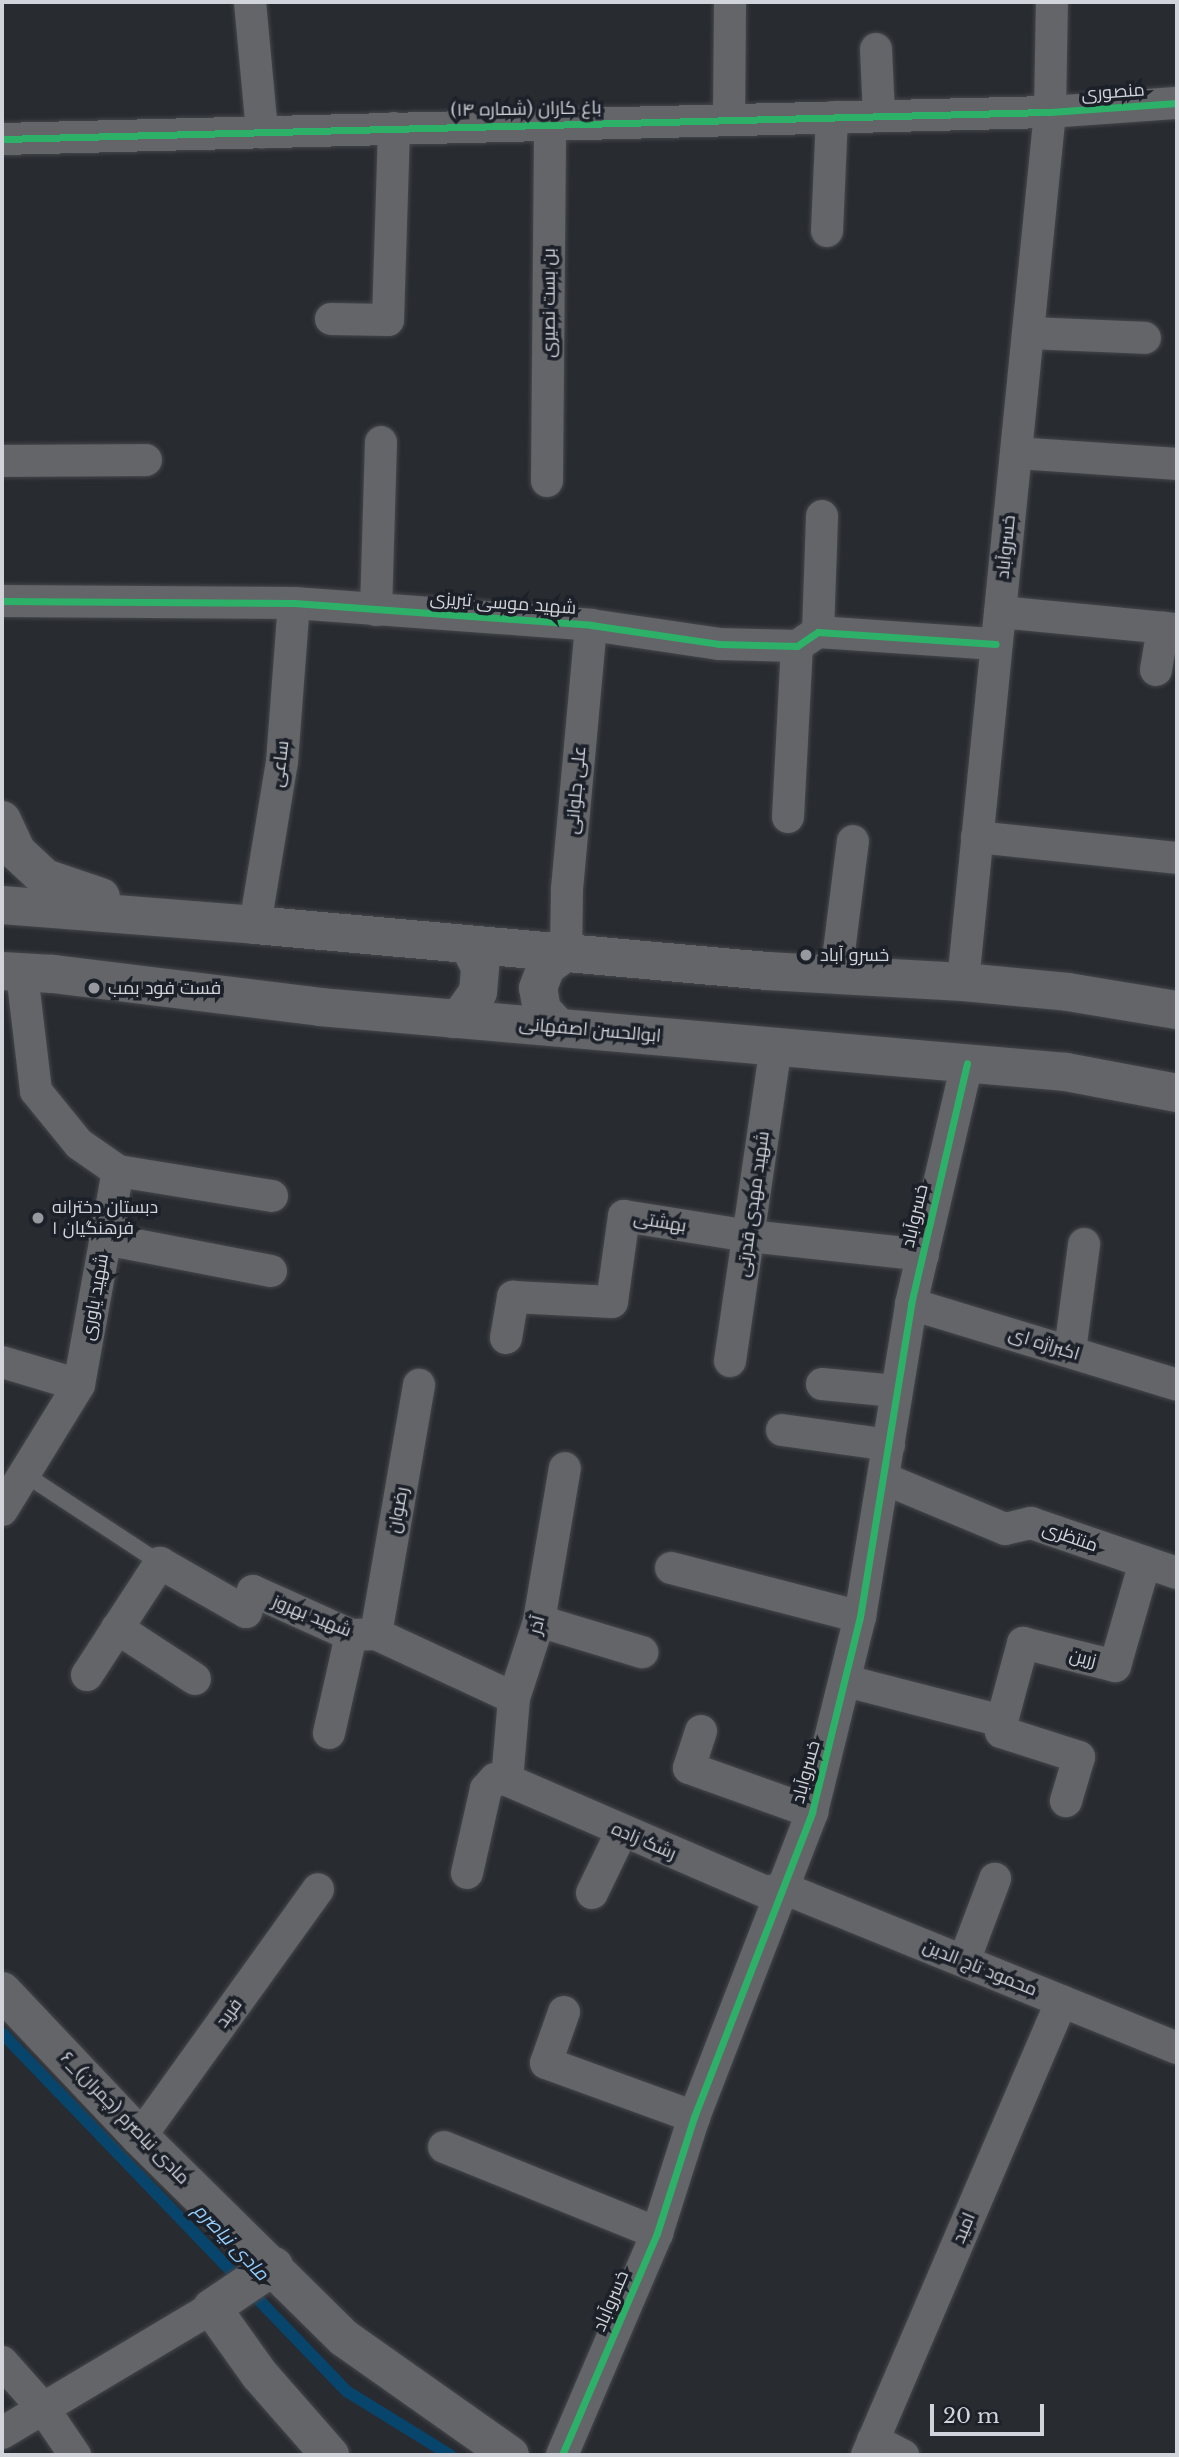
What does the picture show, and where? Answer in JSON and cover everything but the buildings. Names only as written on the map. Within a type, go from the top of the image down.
[{"type":"main road","points":[[2,820],[17,852],[45,878],[159,917]]},
{"type":"main road","points":[[2,905],[565,954],[963,982],[1068,992],[1177,1010]]},
{"type":"main road","points":[[453,1019],[464,1012],[478,992],[480,967],[469,945]]},
{"type":"main road","points":[[557,1026],[542,1010],[538,988],[546,967],[565,954]]},
{"type":"main road","name":"ابوالحسن اصفهانی","points":[[12,972],[453,1019],[1066,1072],[1177,1093]]},
{"type":"main road","name":"۶_مادی نیاصرم (چمران)","points":[[2,1990],[140,2137],[345,2338],[510,2455]]},
{"type":"main road","points":[[274,2266],[212,2308],[259,2374],[330,2455]]},
{"type":"street","points":[[250,2],[262,132]]},
{"type":"street","points":[[729,120],[730,2]]},
{"type":"street","name":"خسروآباد","points":[[963,982],[1050,112],[1052,2]]},
{"type":"street","points":[[876,49],[879,116]]},
{"type":"street","name":"منصوری","points":[[1050,112],[1177,103]]},
{"type":"street","name":"باغ کاران (شماره ۱۴)","points":[[2,139],[1050,112]]},
{"type":"street","points":[[827,231],[832,117]]},
{"type":"street","name":"بن بست نصیری","points":[[547,481],[550,125]]},
{"type":"street","points":[[331,319],[388,320],[394,128]]},
{"type":"street","points":[[1028,333],[1145,338]]},
{"type":"street","points":[[376,610],[381,442]]},
{"type":"street","points":[[1016,453],[1177,464]]},
{"type":"street","points":[[2,461],[146,460]]},
{"type":"street","points":[[788,817],[822,516]]},
{"type":"street","name":"شهید موسی تبریزی","points":[[2,601],[294,603],[592,625],[719,643],[808,639],[996,644]]},
{"type":"street","name":"ساعی","points":[[255,925],[282,762],[294,603]]},
{"type":"street","points":[[1000,612],[1170,629],[1156,670]]},
{"type":"street","name":"علی جلوانی","points":[[565,954],[567,889],[592,625]]},
{"type":"street","points":[[977,837],[1177,858]]},
{"type":"street","points":[[836,975],[853,841]]},
{"type":"street","points":[[12,972],[36,1091],[79,1144],[118,1171],[272,1196]]},
{"type":"street","name":"شهید مهدی قدرتی","points":[[730,1361],[776,1047]]},
{"type":"street","name":"خسروآباد","points":[[562,2455],[657,2233],[694,2117],[812,1812],[860,1617],[885,1479],[895,1391],[911,1304],[967,1063]]},
{"type":"street","name":"شهید یاوری","points":[[2,1510],[79,1385],[118,1171]]},
{"type":"street","name":"بهشتی","points":[[506,1338],[513,1297],[612,1302],[624,1216],[749,1236],[923,1255]]},
{"type":"street","points":[[105,1239],[271,1271]]},
{"type":"street","points":[[1070,1351],[1084,1244]]},
{"type":"street","name":"اکبراژه ای","points":[[911,1304],[1177,1385]]},
{"type":"street","points":[[2,1362],[79,1385]]},
{"type":"street","points":[[822,1384],[895,1391]]},
{"type":"street","name":"رضوان","points":[[329,1733],[364,1635],[419,1385]]},
{"type":"street","points":[[782,1430],[889,1445]]},
{"type":"street","name":"آذر","points":[[507,1780],[514,1698],[539,1621],[565,1468]]},
{"type":"street","name":"منتظری","points":[[885,1479],[1005,1528],[1031,1523],[1177,1573]]},
{"type":"street","name":"زرین","points":[[1002,1721],[1023,1643],[1115,1666],[1145,1562]]},
{"type":"street","points":[[87,1675],[160,1563]]},
{"type":"street","name":"شهید بهروز","points":[[160,1563],[246,1612],[253,1591],[514,1698]]},
{"type":"street","points":[[671,1568],[860,1617]]},
{"type":"street","points":[[539,1621],[642,1652]]},
{"type":"street","points":[[117,1628],[194,1679]]},
{"type":"street","points":[[846,1681],[1002,1721],[1001,1732],[1079,1757],[1066,1801]]},
{"type":"street","points":[[701,1731],[689,1768],[812,1812]]},
{"type":"street","points":[[467,1873],[486,1789],[495,1779],[507,1780]]},
{"type":"street","name":"رشک زاده","points":[[507,1780],[766,1892],[783,1888]]},
{"type":"street","points":[[592,1893],[622,1831]]},
{"type":"street","points":[[964,1961],[995,1879]]},
{"type":"street","name":"محمود تاج الدین","points":[[783,1888],[1177,2048]]},
{"type":"street","name":"فرید","points":[[140,2137],[318,1889]]},
{"type":"street","name":"امید","points":[[870,2447],[1062,2001]]},
{"type":"street","points":[[564,2012],[545,2063],[694,2117]]},
{"type":"street","points":[[444,2147],[657,2233]]},
{"type":"street","points":[[2,2433],[212,2308]]},
{"type":"street","points":[[2,2362],[43,2408],[75,2455]]},
{"type":"street","points":[[870,2447],[903,2455]]},
{"type":"lane","name":"شهید بهروز","points":[[26,1475],[160,1563]]},
{"type":"waterway","name":"مادی نیاصرم","points":[[2,2033],[348,2392],[450,2455]]},
{"type":"cycle path","points":[[2,139],[1050,112],[1177,103]]},
{"type":"cycle path","points":[[2,601],[294,603],[591,625],[719,644],[797,646],[818,632],[996,644]]},
{"type":"cycle path","points":[[562,2455],[657,2233],[694,2117],[812,1812],[860,1617],[911,1304],[967,1063]]},
{"type":"place","name":"خسرو آباد","points":[[806,955]]},
{"type":"place","name":"فست فود بمب","points":[[94,988]]},
{"type":"place","name":"دبستان دخترانه فرهنگیان ۱","points":[[38,1218]]}]
